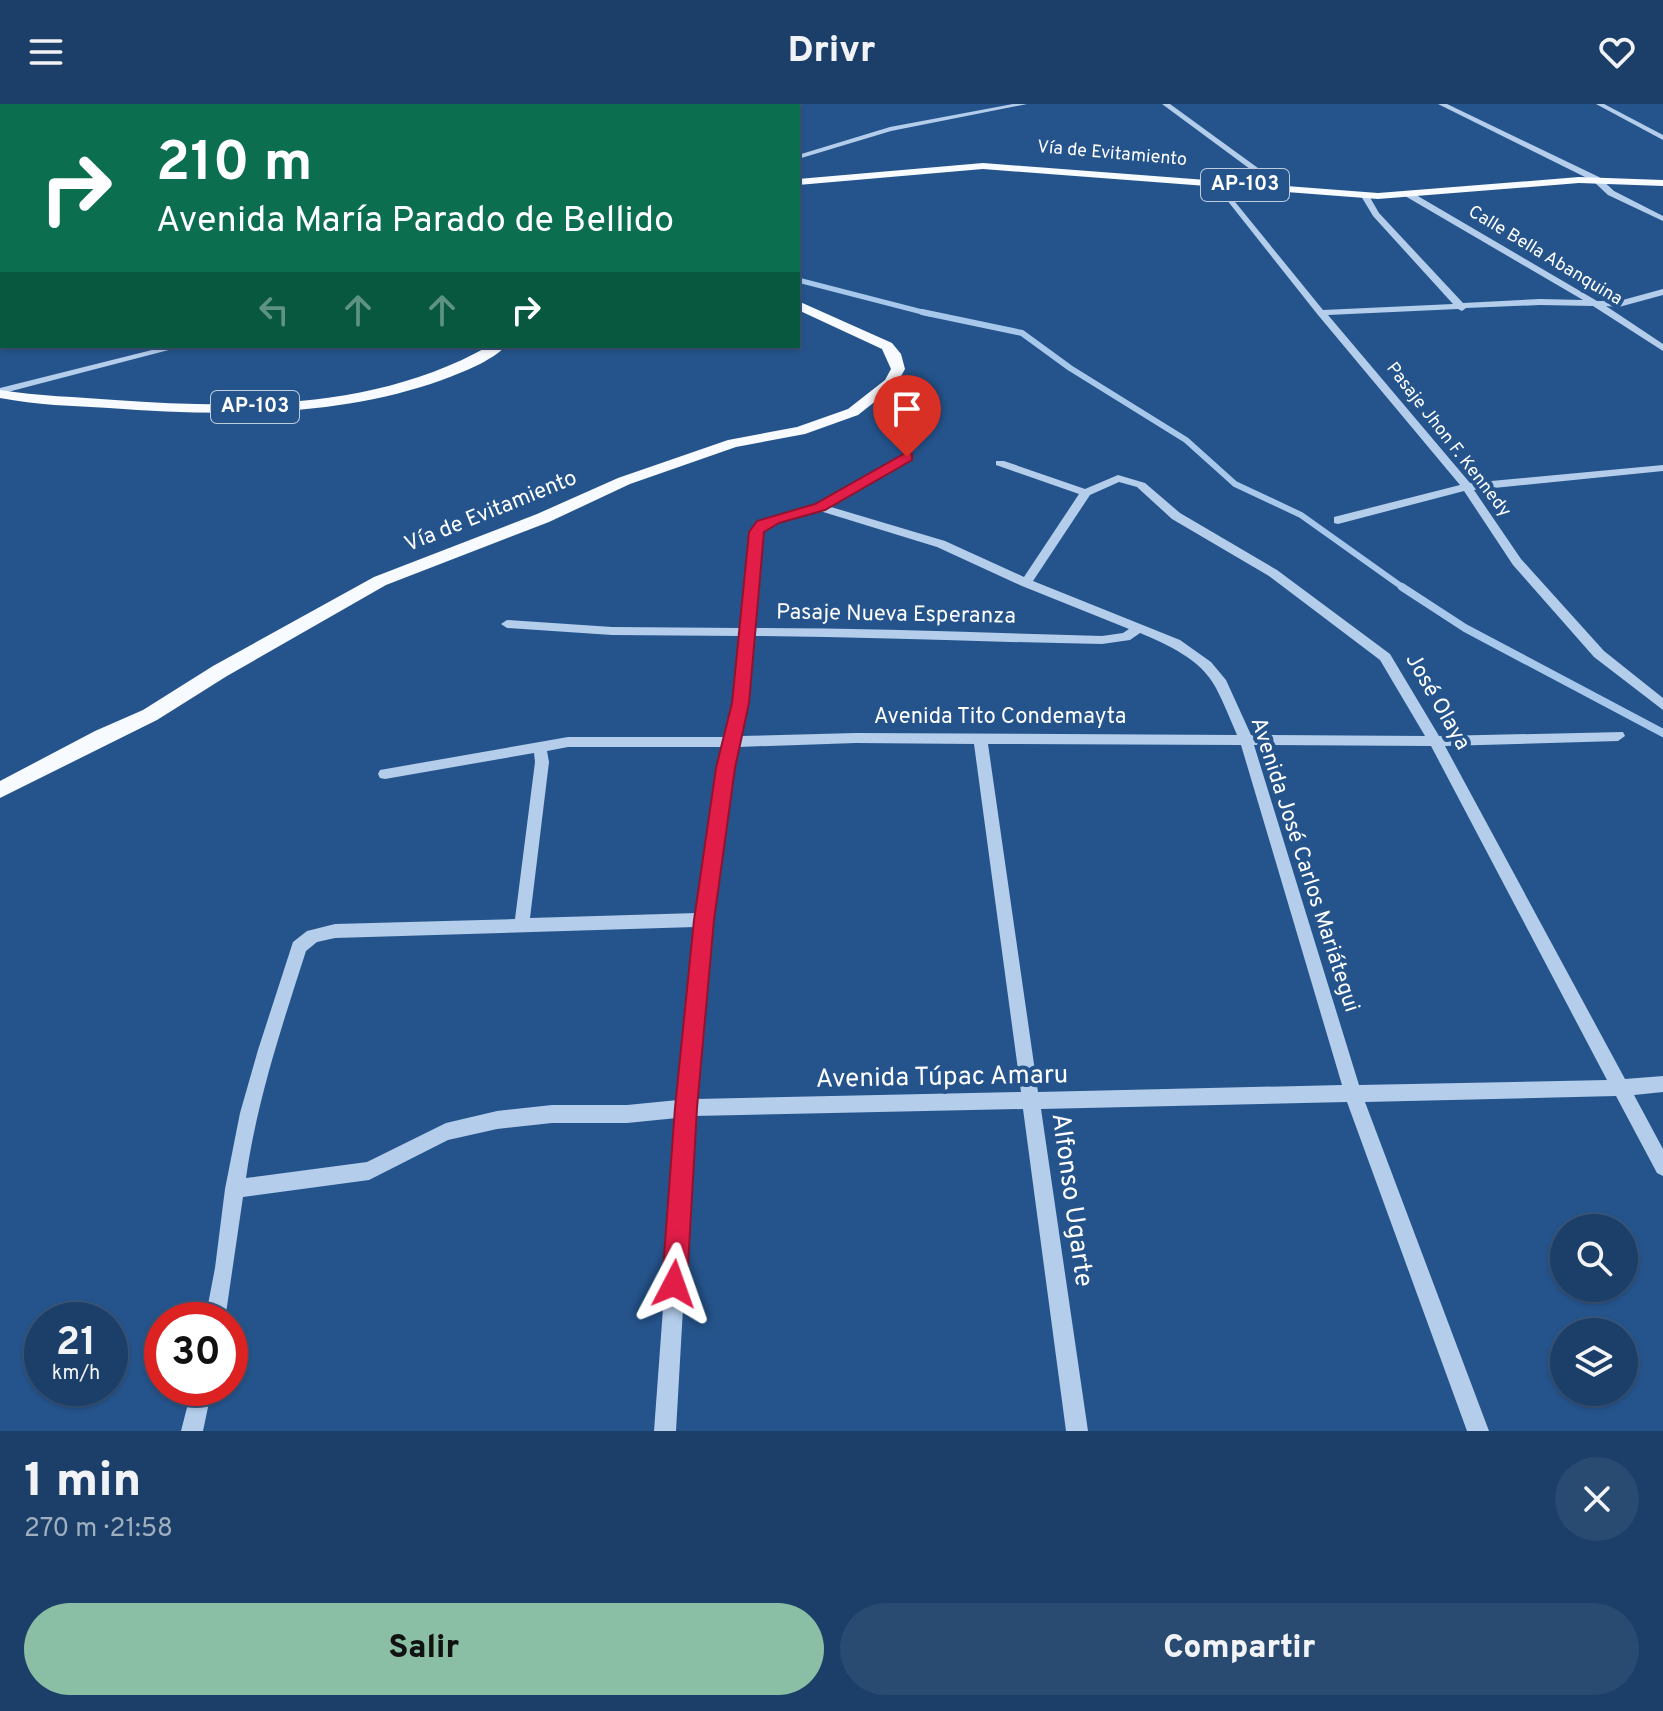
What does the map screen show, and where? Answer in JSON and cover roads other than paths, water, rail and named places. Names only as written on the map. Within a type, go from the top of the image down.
[{"type":"main road","name":"Vía de Evitamiento","points":[[800,182],[827,177],[999,166],[1365,196],[1596,179],[1663,183]]},
{"type":"main road","name":"AP-103","points":[[800,172],[827,177]]},
{"type":"main road","name":"Vía de Evitamiento","points":[[0,790],[102,736],[150,715],[220,671],[380,581],[543,518],[624,481],[733,443],[800,431],[853,412],[891,382],[898,369],[894,354],[887,346],[800,306]]},
{"type":"main road","name":"AP-103","points":[[0,392],[172,409],[325,402],[426,383],[468,366],[496,348]]},
{"type":"street","points":[[800,156],[890,129],[1024,104]]},
{"type":"street","points":[[1165,104],[1280,187]]},
{"type":"street","points":[[1441,104],[1596,179],[1611,193],[1663,219]]},
{"type":"street","points":[[1599,104],[1663,138]]},
{"type":"street","name":"Pasaje Jhon F. Kennedy","points":[[1218,183],[1321,313],[1467,487],[1517,562],[1599,654],[1663,705]]},
{"type":"street","name":"Calle Bella Abanquina","points":[[1408,194],[1596,304],[1663,348]]},
{"type":"street","points":[[1365,196],[1376,214],[1462,308]]},
{"type":"street","points":[[1321,313],[1540,302],[1619,304],[1663,292]]},
{"type":"street","points":[[0,392],[171,348]]},
{"type":"street","points":[[665,1431],[686,1108],[704,920],[731,742],[741,703],[757,532],[762,524],[820,507],[907,457]]},
{"type":"street","points":[[1000,463],[1086,493],[1026,583]]},
{"type":"street","points":[[1338,520],[1467,487],[1663,468]]},
{"type":"street","name":"José Olaya","points":[[1086,493],[1108,480],[1131,480],[1141,485],[1176,516],[1273,573],[1385,657],[1435,741],[1663,1167]]},
{"type":"street","name":"Avenida José Carlos Mariátegui","points":[[820,507],[941,544],[1026,583],[1176,643],[1206,665],[1221,683],[1246,740],[1353,1094],[1478,1431]]},
{"type":"street","name":"Pasaje Nueva Esperanza","points":[[507,624],[612,631],[899,633],[1102,640],[1126,637],[1137,629]]},
{"type":"street","name":"Avenida Tito Condemayta","points":[[385,774],[568,742],[856,738],[1435,741],[1618,736]]},
{"type":"street","name":"Alfonso Ugarte","points":[[980,739],[1077,1431]]},
{"type":"street","points":[[522,924],[542,762],[540,747]]},
{"type":"street","points":[[218,1302],[230,1241],[234,1189],[249,1112],[299,947],[313,936],[335,931],[704,920]]},
{"type":"street","name":"Avenida Túpac Amaru","points":[[234,1189],[369,1171],[446,1132],[497,1120],[552,1114],[627,1114],[686,1108],[1031,1103],[1618,1088],[1663,1084]]},
{"type":"street","points":[[192,1431],[198,1406]]},
{"type":"waterway","points":[[800,281],[923,312]]},
{"type":"waterway","points":[[923,312],[1022,333],[1070,368],[1186,440],[1235,484],[1301,515],[1404,588]]},
{"type":"waterway","points":[[923,312],[930,314]]},
{"type":"waterway","points":[[1404,588],[1465,628],[1663,733]]}]
